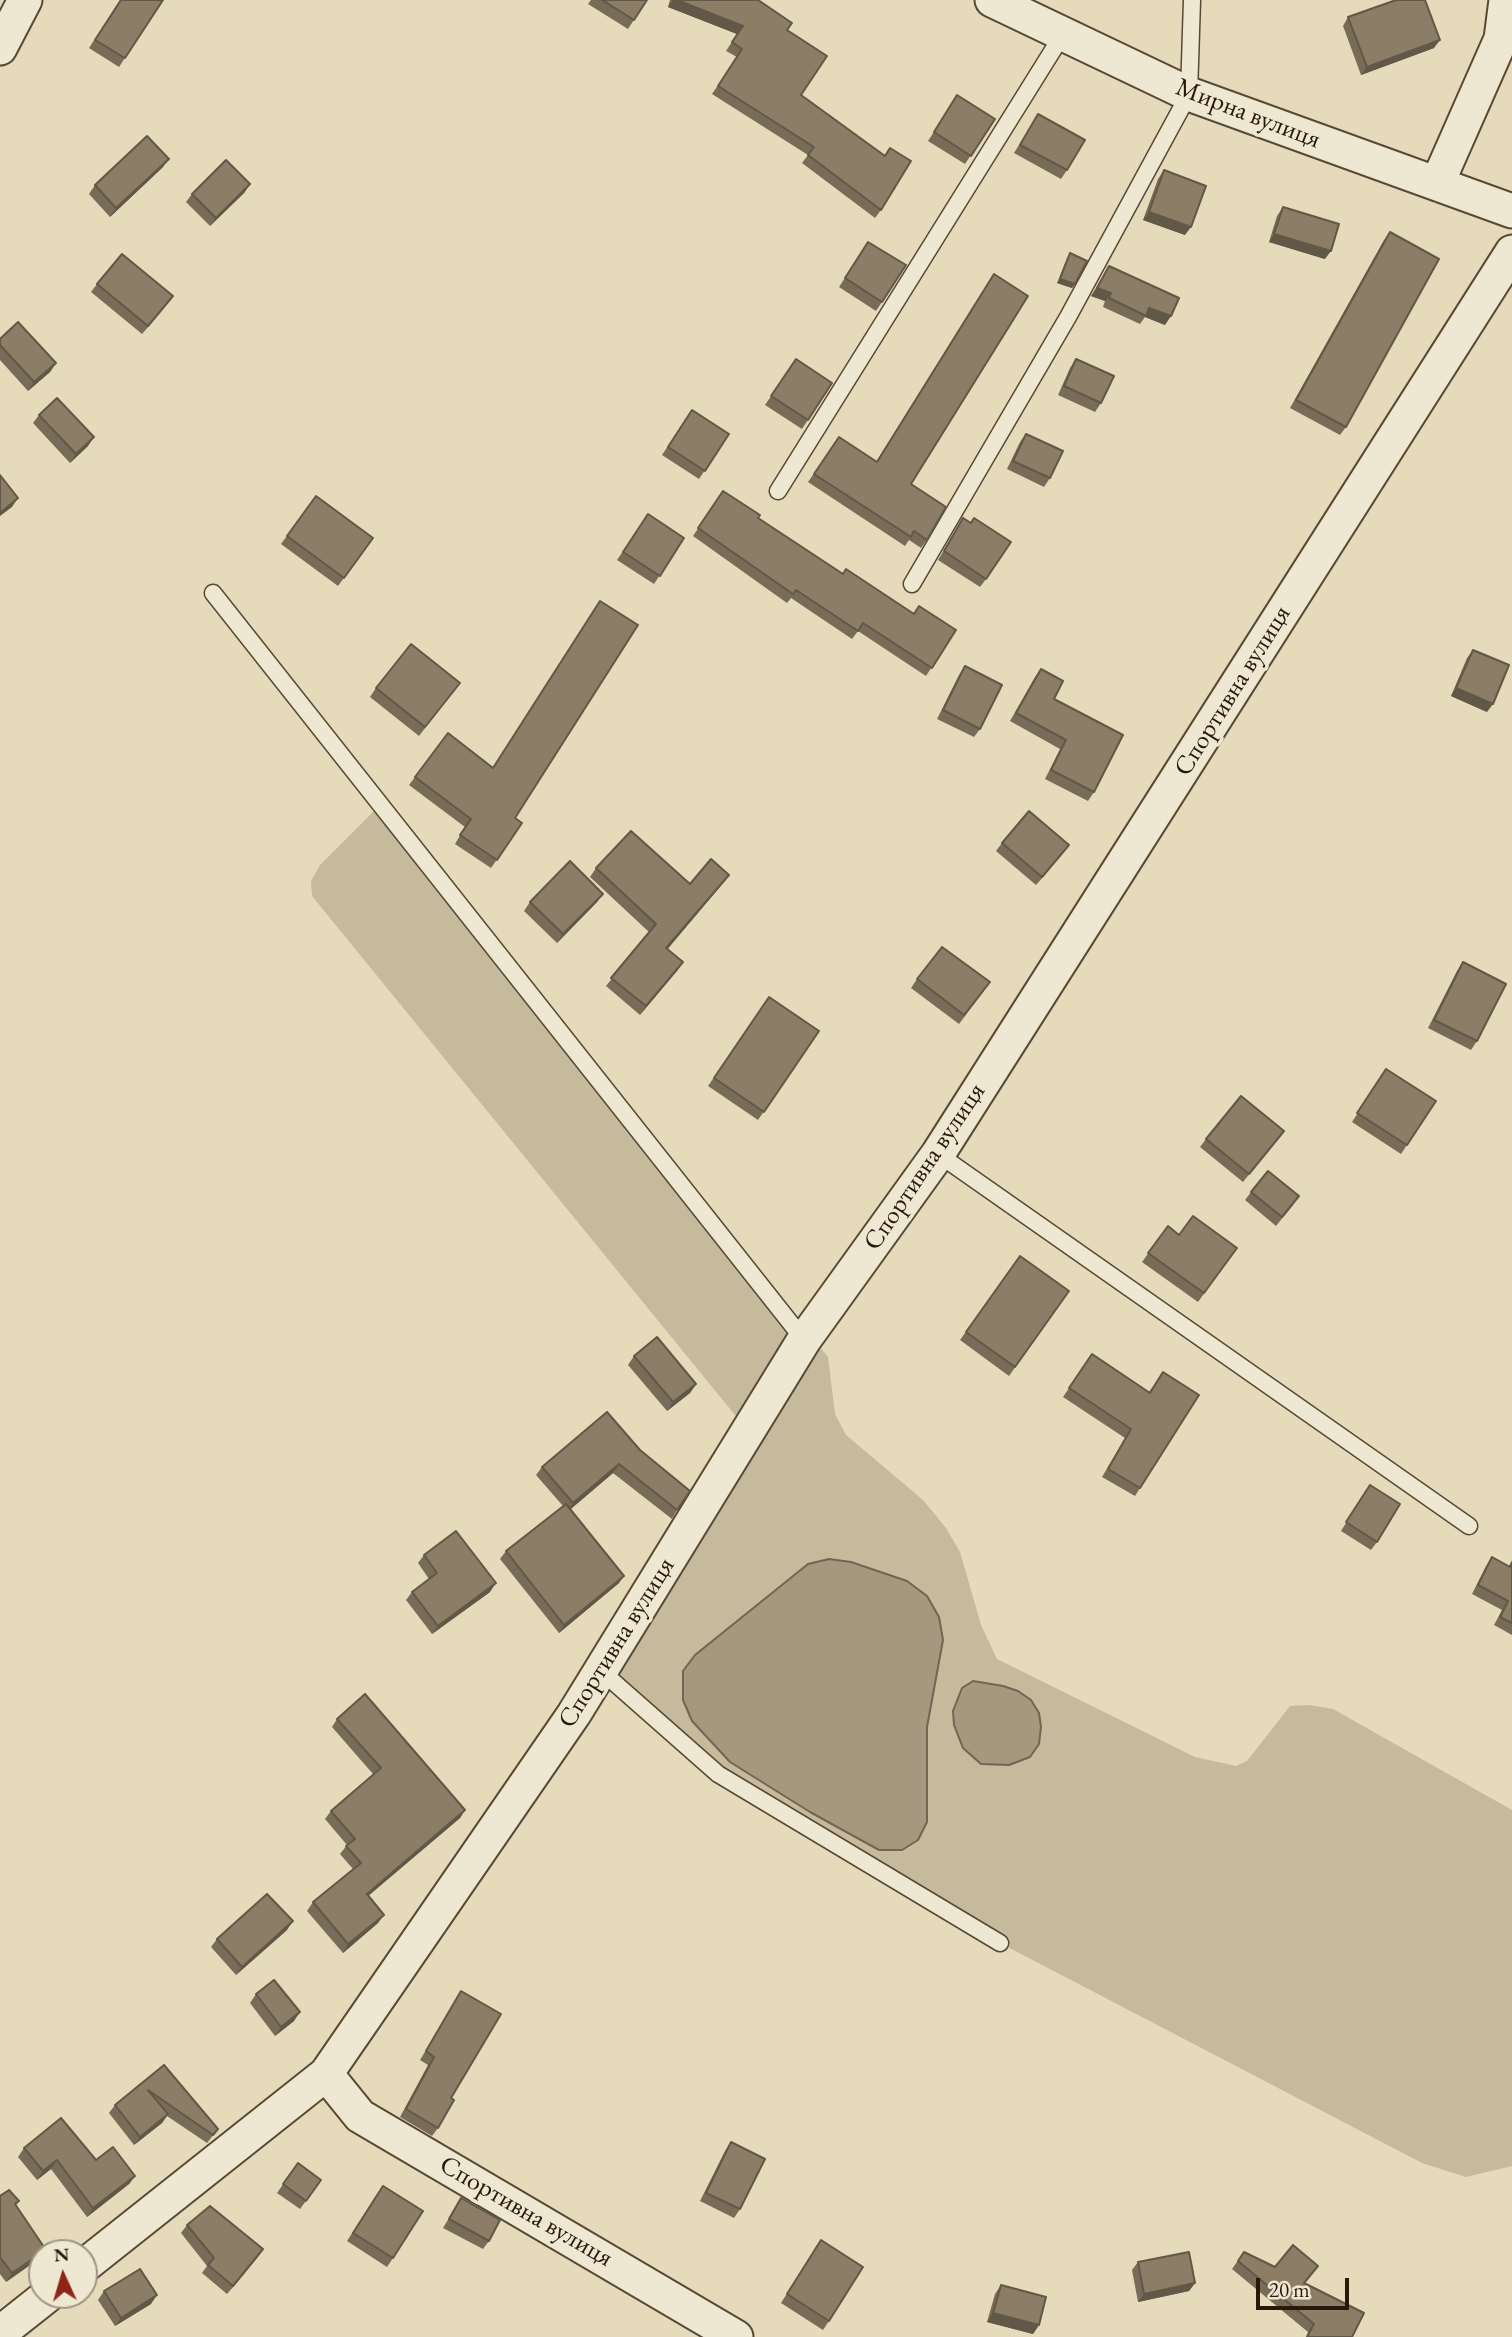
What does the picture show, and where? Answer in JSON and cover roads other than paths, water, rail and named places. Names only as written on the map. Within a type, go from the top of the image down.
[{"type":"street","points":[[0,48],[24,0]]},
{"type":"street","name":"Мирна вулиця","points":[[992,0],[1189,94],[1512,211]]},
{"type":"street","points":[[1437,184],[1506,34],[1506,0]]},
{"type":"street","name":"Спортивна вулиця","points":[[98,2255],[327,2074],[574,1714],[804,1340],[938,1154],[1512,252]]},
{"type":"street","name":"Спортивна вулиця","points":[[327,2074],[360,2116],[736,2337]]},
{"type":"street","points":[[0,2333],[30,2309]]},
{"type":"lane","points":[[912,584],[1068,317],[1189,94],[1192,0]]},
{"type":"lane","points":[[778,491],[1063,34]]},
{"type":"lane","points":[[213,593],[804,1340]]},
{"type":"lane","points":[[938,1154],[1469,1527]]},
{"type":"lane","points":[[600,1670],[718,1774],[1000,1943]]}]
